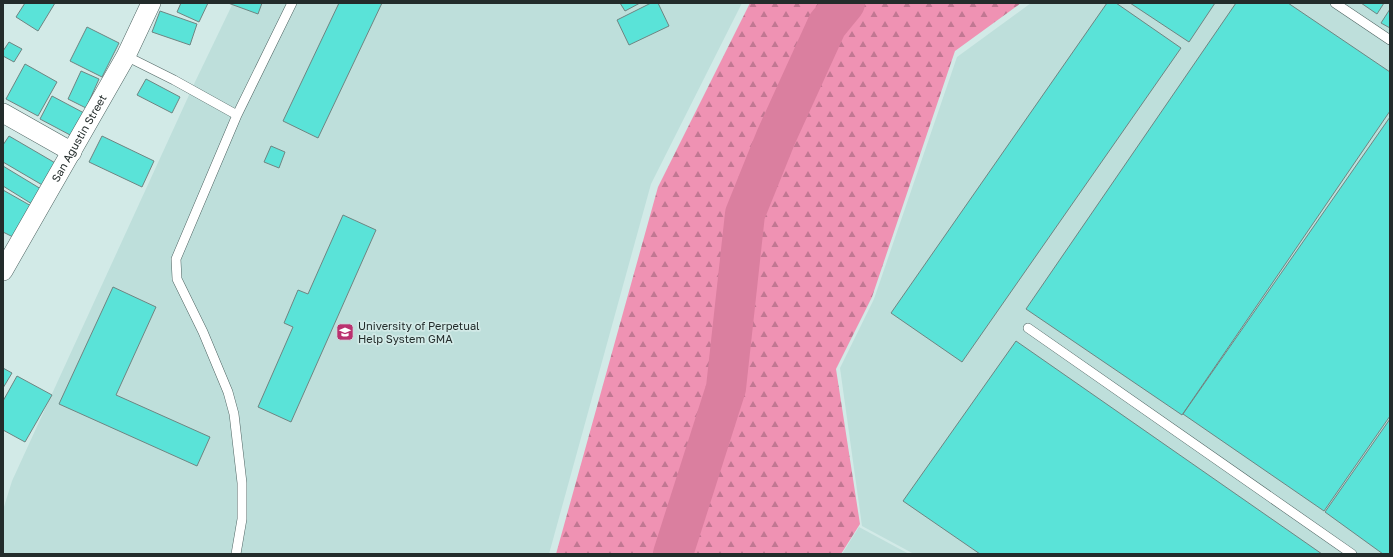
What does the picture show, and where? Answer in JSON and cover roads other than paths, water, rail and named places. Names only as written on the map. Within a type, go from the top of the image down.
[{"type":"street","name":"San Agustin Street","points":[[3,271],[126,56],[151,3]]},
{"type":"street","points":[[3,113],[72,152]]},
{"type":"lane","points":[[236,554],[242,519],[242,483],[240,450],[234,414],[228,392],[203,332],[177,279],[176,259],[237,115],[292,3]]},
{"type":"lane","points":[[1335,3],[1390,40]]},
{"type":"lane","points":[[126,56],[174,80],[237,115]]},
{"type":"lane","points":[[1028,328],[1352,554]]},
{"type":"waterway","points":[[673,554],[726,388],[745,214],[776,137],[827,25],[845,3]]},
{"type":"place","name":"University of Perpetual Help System GMA","points":[[345,332]]}]
